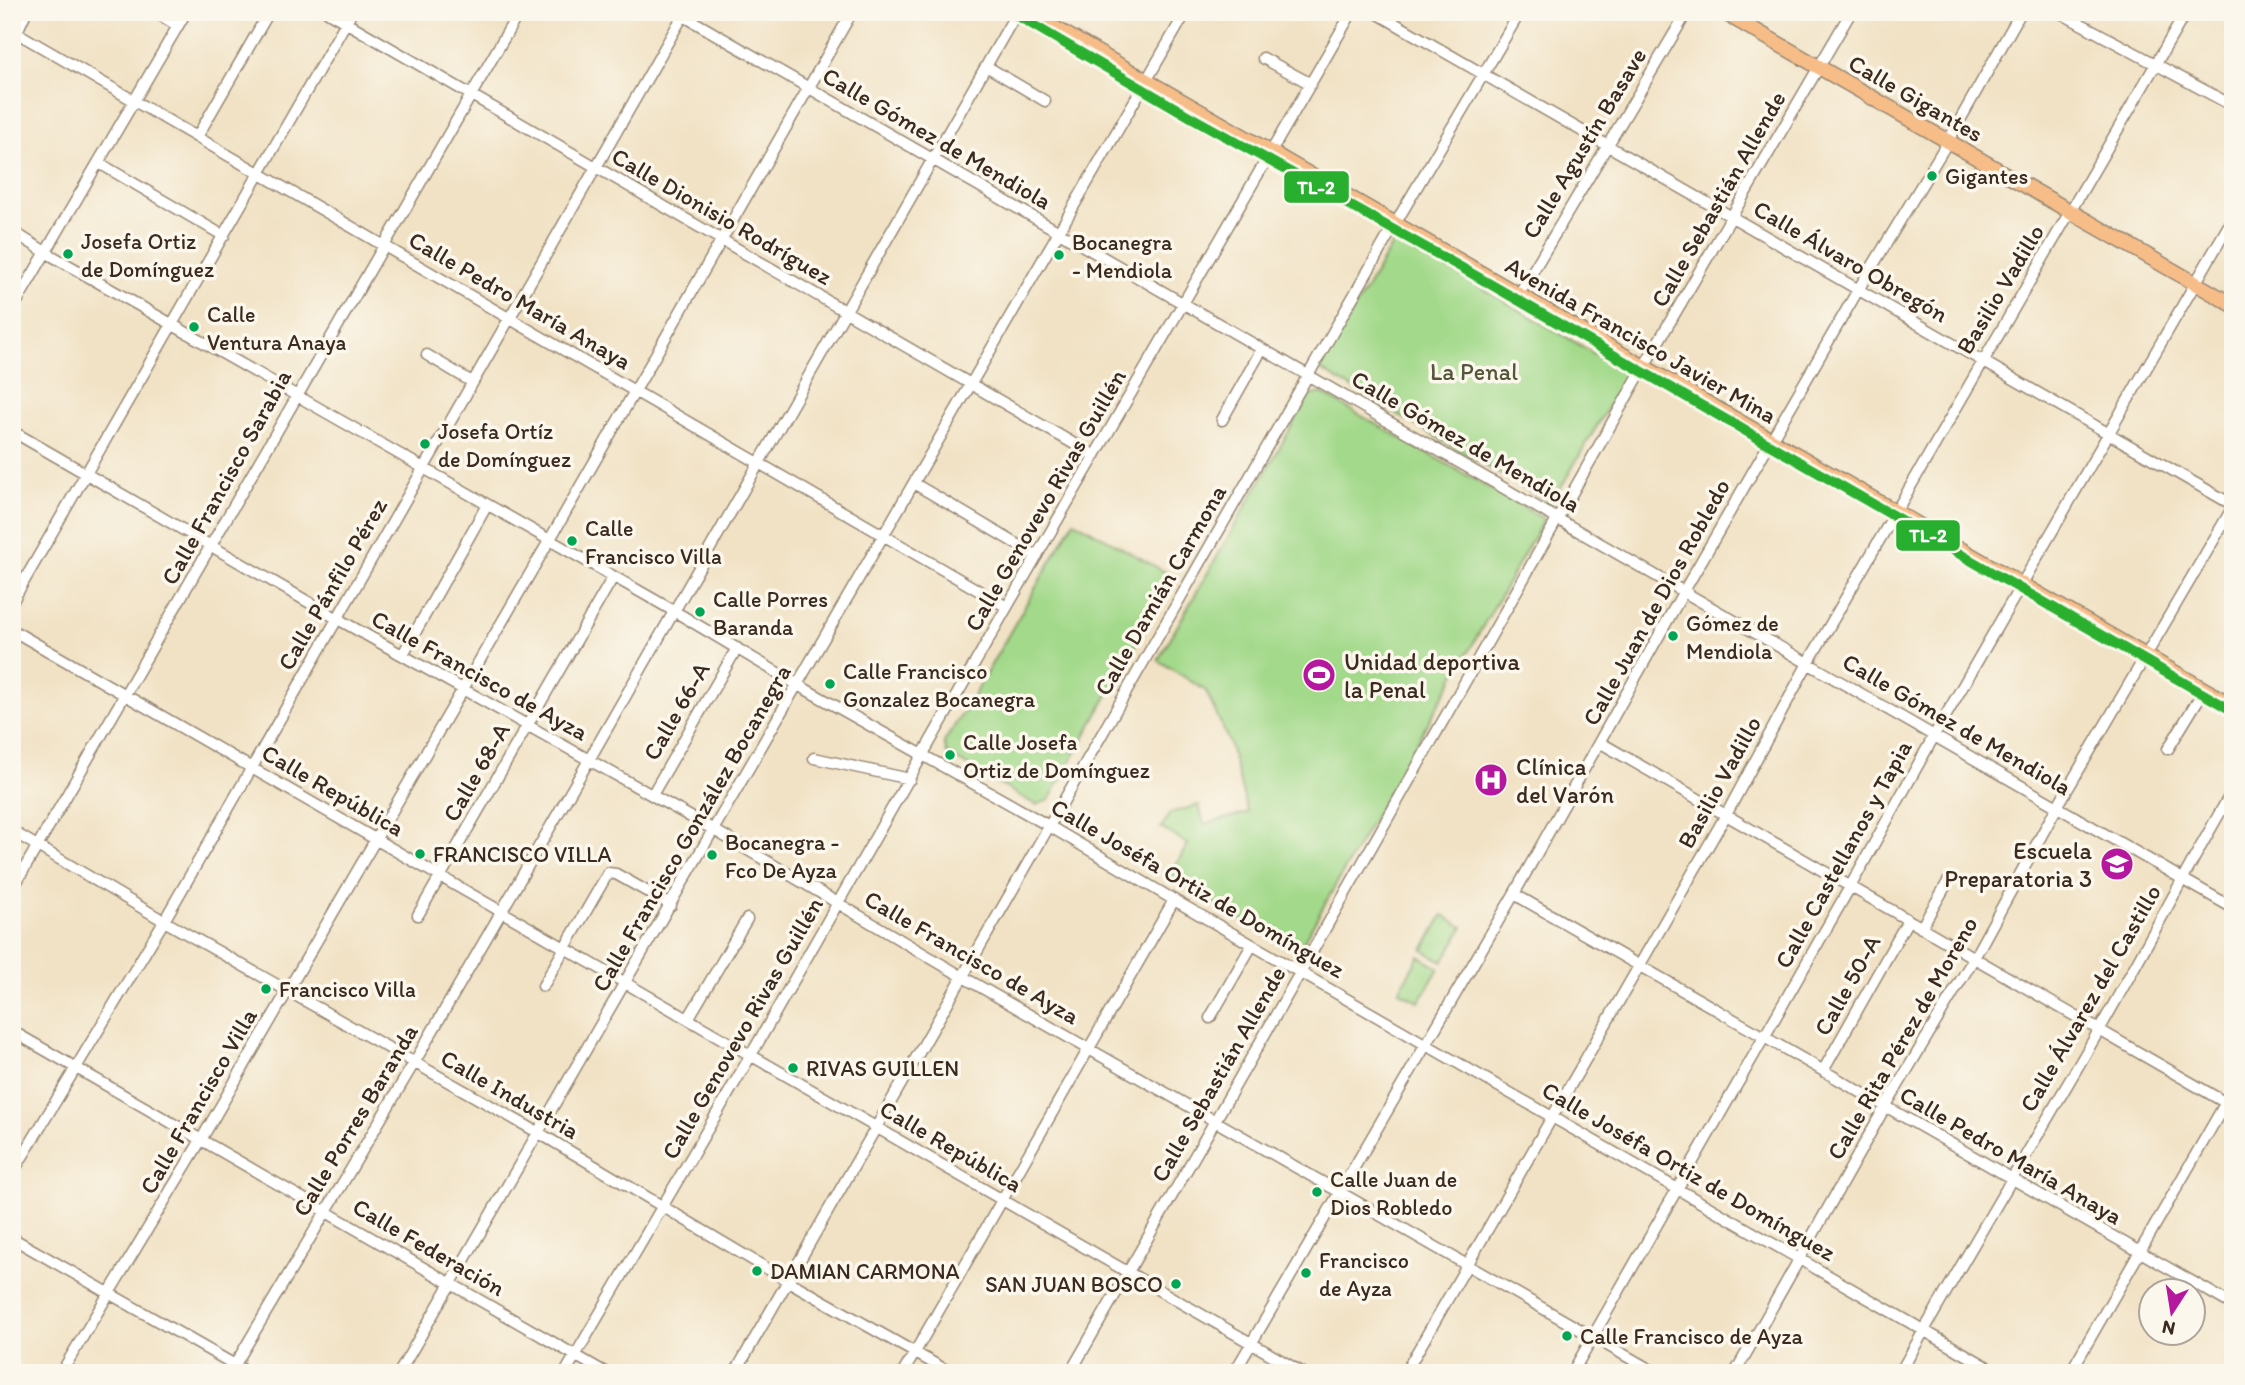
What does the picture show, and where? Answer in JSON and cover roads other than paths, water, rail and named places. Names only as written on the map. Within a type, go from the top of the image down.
[{"type":"main road","name":"Avenida Francisco Javier Mina","points":[[1027,12],[2233,706]]},
{"type":"main road","name":"Calle Gigantes","points":[[1723,12],[2233,306]]},
{"type":"street","points":[[14,35],[26,12]]},
{"type":"street","points":[[155,12],[178,26]]},
{"type":"street","points":[[12,310],[186,12]]},
{"type":"street","points":[[197,137],[269,12]]},
{"type":"street","name":"Calle Dionisio Rodríguez","points":[[328,12],[1095,456]]},
{"type":"street","points":[[12,602],[352,12]]},
{"type":"street","name":"Calle Francisco Sarabia","points":[[12,890],[519,12]]},
{"type":"street","name":"Calle Francisco Villa","points":[[61,1373],[201,1140],[550,541],[852,12]]},
{"type":"street","name":"Calle Porres Baranda","points":[[232,1369],[502,911],[1017,12]]},
{"type":"street","name":"Calle Francisco González Bocanegra","points":[[398,1373],[1186,12]]},
{"type":"street","name":"Calle Genovevo Rivas Guillén","points":[[565,1373],[1352,12]]},
{"type":"street","name":"Calle Álvaro Obregón","points":[[1375,12],[2233,506]]},
{"type":"street","name":"Calle Damián Carmona","points":[[735,1373],[1395,224],[1520,12]]},
{"type":"street","name":"Calle Agustín Basave","points":[[1518,296],[1687,12]]},
{"type":"street","name":"Calle Sebastián Allende","points":[[1070,1373],[1643,368],[1851,12]]},
{"type":"street","name":"Calle Juan de Dios Robledo","points":[[1234,1373],[1427,1045],[1601,743],[1770,441],[1947,143],[2021,12]]},
{"type":"street","points":[[2059,12],[2233,106]]},
{"type":"street","name":"Basilio Vadillo","points":[[1405,1373],[1726,815],[1808,663],[2186,12]]},
{"type":"street","name":"Calle Gómez de Mendiola","points":[[682,13],[2233,908]]},
{"type":"street","name":"Calle Pánfilo Pérez","points":[[12,1174],[252,768],[682,13]]},
{"type":"street","name":"Calle Pedro María Anaya","points":[[14,35],[260,173],[1007,607]]},
{"type":"street","points":[[1263,58],[1311,84]]},
{"type":"street","points":[[986,66],[1045,101]]},
{"type":"street","points":[[99,163],[223,236]]},
{"type":"street","name":"Calle Castellanos y Tapia","points":[[1572,1373],[1934,736],[2233,218]]},
{"type":"street","name":"Calle Joséfa Ortiz de Domínguez","points":[[12,231],[1998,1373]]},
{"type":"street","points":[[1222,420],[1262,349]]},
{"type":"street","points":[[427,355],[472,382]]},
{"type":"street","name":"Calle Francisco de Ayza","points":[[12,431],[336,618],[714,830],[838,904],[1656,1373]]},
{"type":"street","points":[[915,484],[1037,556]]},
{"type":"street","points":[[403,654],[487,505]]},
{"type":"street","name":"Calle Rita Pérez de Moreno","points":[[1735,1373],[1798,1258],[1974,958],[2057,807],[2233,506]]},
{"type":"street","name":"Calle 68-A","points":[[418,915],[613,577]]},
{"type":"street","name":"Calle República","points":[[12,630],[1303,1373]]},
{"type":"street","name":"Calle 66-A","points":[[652,795],[737,648]]},
{"type":"street","points":[[2168,749],[2204,690]]},
{"type":"street","points":[[1601,743],[2229,1105]]},
{"type":"street","points":[[814,758],[910,779]]},
{"type":"street","name":"Calle Álvarez del Castillo","points":[[1899,1373],[2010,1178],[2099,1030],[2233,790]]},
{"type":"street","name":"Calle Industria","points":[[12,831],[951,1373]]},
{"type":"street","points":[[543,985],[610,873],[671,905]]},
{"type":"street","points":[[1921,928],[1950,880]]},
{"type":"street","name":"Calle Pedro María Anaya","points":[[1514,894],[2233,1306]]},
{"type":"street","points":[[903,1373],[1174,900]]},
{"type":"street","points":[[688,1019],[747,919]]},
{"type":"street","name":"Calle 50-A","points":[[1823,1071],[1908,920]]},
{"type":"street","points":[[1210,1018],[1252,945]]},
{"type":"street","name":"Calle Federación","points":[[12,1031],[606,1373]]},
{"type":"street","points":[[2070,1373],[2139,1252],[2229,1105],[2233,1090]]},
{"type":"street","points":[[12,1238],[232,1369],[249,1373]]},
{"type":"place","name":"Gigantes","points":[[1932,176]]},
{"type":"place","name":"Josefa Ortiz de Domínguez","points":[[68,254]]},
{"type":"place","name":"Bocanegra - Mendiola","points":[[1059,255]]},
{"type":"place","name":"Calle Ventura Anaya","points":[[194,327]]},
{"type":"place","name":"Josefa Ortíz de Domínguez","points":[[425,444]]},
{"type":"place","name":"Calle Francisco Villa","points":[[572,541]]},
{"type":"place","name":"Calle Porres Baranda","points":[[700,612]]},
{"type":"place","name":"Gómez de Mendiola","points":[[1673,636]]},
{"type":"place","name":"Unidad deportiva la Penal","points":[[1319,675]]},
{"type":"place","name":"Calle Francisco Gonzalez Bocanegra","points":[[830,684]]},
{"type":"place","name":"Calle Josefa Ortiz de Domínguez","points":[[950,755]]},
{"type":"place","name":"Clínica del Varón","points":[[1491,780]]},
{"type":"place","name":"FRANCISCO VILLA","points":[[420,854]]},
{"type":"place","name":"Bocanegra - Fco De Ayza","points":[[712,855]]},
{"type":"place","name":"Escuela Preparatoria 3","points":[[2117,864]]},
{"type":"place","name":"Francisco Villa","points":[[266,989]]},
{"type":"place","name":"RIVAS GUILLEN","points":[[793,1068]]},
{"type":"place","name":"Calle Juan de Dios Robledo","points":[[1317,1192]]},
{"type":"place","name":"DAMIAN CARMONA","points":[[757,1271]]},
{"type":"place","name":"Francisco de Ayza","points":[[1306,1273]]},
{"type":"place","name":"SAN JUAN BOSCO","points":[[1176,1284]]},
{"type":"place","name":"Calle Francisco de Ayza","points":[[1567,1336]]},
{"type":"park label","name":"La Penal","points":[[1474,371]]}]
